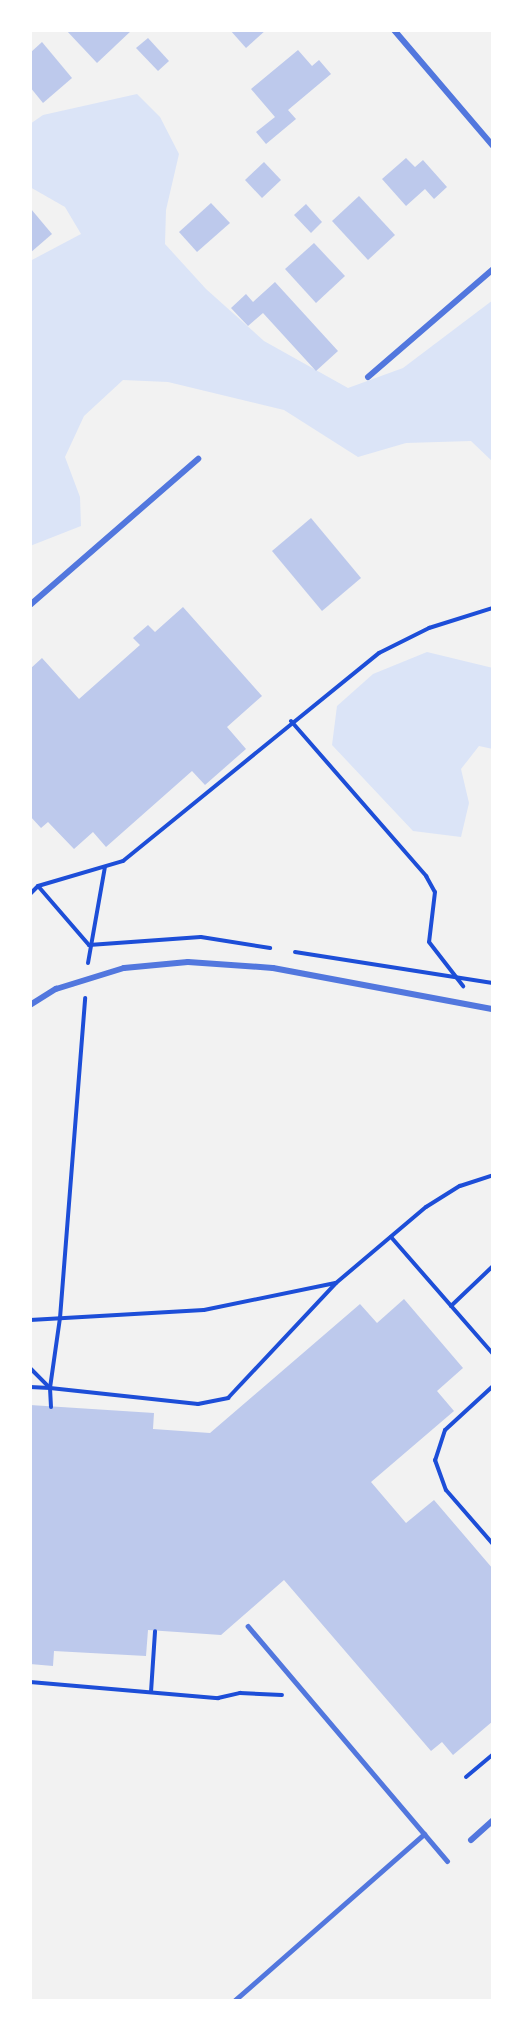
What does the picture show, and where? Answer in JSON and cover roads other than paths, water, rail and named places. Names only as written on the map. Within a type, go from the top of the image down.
[{"type":"street","points":[[394,30],[493,146]]},
{"type":"street","points":[[368,377],[493,269]]},
{"type":"street","points":[[30,605],[198,459]]},
{"type":"street","points":[[30,1005],[56,989],[124,968],[189,962],[273,968],[493,1009]]},
{"type":"street","points":[[471,1840],[493,1820]]},
{"type":"lane","points":[[248,1626],[447,1861]]},
{"type":"lane","points":[[234,2001],[424,1834]]}]
